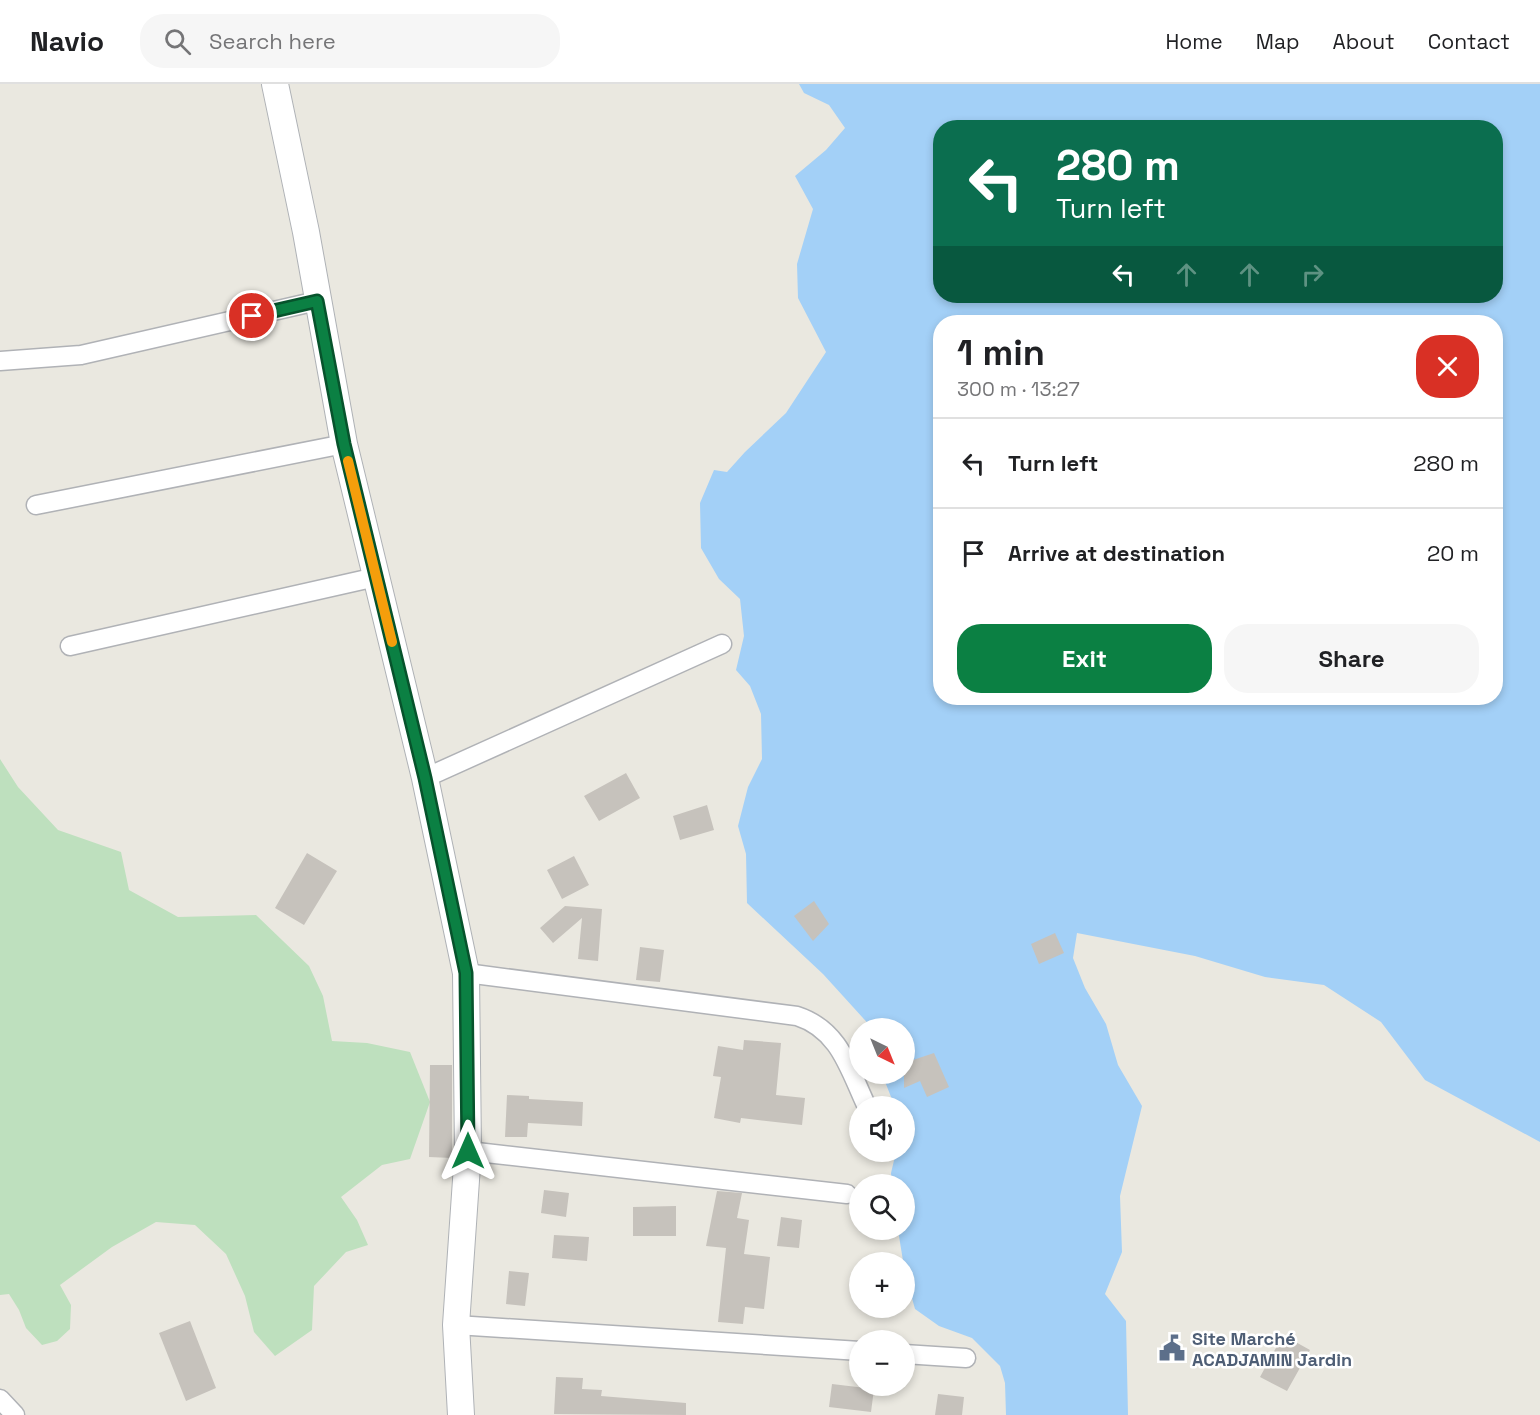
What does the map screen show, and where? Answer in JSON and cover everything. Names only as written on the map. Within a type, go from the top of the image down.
[{"type":"street","points":[[275,84],[306,232],[344,444],[425,778],[466,973],[468,1151],[456,1325],[461,1415]]},
{"type":"street","points":[[0,361],[81,355],[317,301]]},
{"type":"street","points":[[36,505],[344,444]]},
{"type":"street","points":[[70,645],[376,577]]},
{"type":"street","points":[[425,778],[722,644]]},
{"type":"street","points":[[466,973],[785,1014],[811,1020],[825,1030],[838,1045],[862,1096]]},
{"type":"street","points":[[468,1151],[847,1194]]},
{"type":"street","points":[[456,1325],[849,1350]]},
{"type":"street","points":[[915,1355],[966,1358]]},
{"type":"street","points":[[0,1399],[15,1415]]},
{"type":"green space","points":[[0,759],[18,787],[58,830],[121,852],[129,890],[178,917],[256,915],[309,966],[323,996],[332,1041],[367,1043],[410,1052],[430,1102],[410,1159],[382,1165],[341,1197],[357,1220],[368,1245],[346,1252],[314,1286],[312,1330],[275,1356],[254,1332],[245,1296],[226,1254],[195,1225],[156,1222],[112,1247],[60,1285],[71,1305],[70,1329],[57,1341],[42,1345],[26,1328],[9,1294],[0,1295]]},
{"type":"water","points":[[799,84],[1540,84],[1540,1142],[1425,1080],[1381,1022],[1324,985],[1265,977],[1195,956],[1077,933],[1073,958],[1085,988],[1106,1024],[1118,1065],[1142,1106],[1120,1196],[1122,1252],[1105,1294],[1126,1321],[1128,1415],[1006,1415],[1005,1383],[1000,1366],[972,1338],[939,1326],[915,1309],[915,1252],[902,1252],[900,1240],[915,1240],[915,1174],[891,1173],[894,1162],[915,1162],[915,1096],[891,1096],[886,1084],[915,1084],[915,1018],[863,1018],[823,974],[747,903],[746,854],[738,826],[748,787],[762,759],[761,714],[750,686],[736,670],[744,636],[740,599],[719,579],[701,548],[700,503],[714,470],[727,472],[786,413],[826,352],[798,298],[797,264],[813,209],[795,176],[826,150],[845,128],[829,105],[804,93]]},
{"type":"building","points":[[626,773],[640,798],[599,821],[584,796]]},
{"type":"building","points":[[707,805],[714,830],[680,840],[673,816]]},
{"type":"building","points":[[307,853],[337,871],[304,925],[275,908]]},
{"type":"building","points":[[574,856],[589,885],[562,899],[547,870]]},
{"type":"building","points":[[814,901],[829,924],[813,941],[794,916]]},
{"type":"building","points":[[565,906],[602,909],[598,961],[578,959],[582,918],[553,943],[540,928]]},
{"type":"building","points":[[1055,933],[1064,953],[1039,964],[1031,944]]},
{"type":"building","points":[[640,947],[664,950],[660,982],[636,980]]},
{"type":"building","points":[[744,1040],[781,1043],[776,1095],[805,1098],[802,1125],[741,1118],[740,1123],[714,1118],[721,1077],[713,1076],[718,1046],[743,1050]]},
{"type":"building","points":[[934,1053],[949,1087],[927,1097],[920,1081],[915,1083],[915,1059]]},
{"type":"building","points":[[430,1065],[452,1065],[452,1158],[429,1157]]},
{"type":"building","points":[[507,1095],[529,1096],[529,1099],[583,1102],[582,1126],[528,1123],[527,1137],[505,1137]]},
{"type":"building","points":[[544,1190],[569,1193],[566,1217],[541,1213]]},
{"type":"building","points":[[717,1191],[742,1193],[737,1218],[749,1220],[744,1254],[770,1257],[764,1309],[745,1307],[743,1324],[718,1322],[726,1248],[706,1246]]},
{"type":"building","points":[[676,1206],[676,1236],[633,1236],[633,1207]]},
{"type":"building","points":[[781,1217],[802,1220],[799,1248],[777,1246]]},
{"type":"building","points":[[554,1235],[589,1237],[587,1261],[552,1258]]},
{"type":"building","points":[[509,1271],[529,1273],[525,1306],[506,1304]]},
{"type":"building","points":[[190,1321],[216,1388],[186,1401],[159,1333]]},
{"type":"building","points":[[1283,1335],[1310,1350],[1287,1391],[1260,1377]]},
{"type":"building","points":[[556,1377],[583,1378],[582,1389],[602,1390],[601,1396],[686,1403],[686,1415],[554,1414]]},
{"type":"building","points":[[832,1384],[849,1386],[849,1396],[873,1396],[871,1412],[829,1407]]},
{"type":"building","points":[[938,1394],[964,1397],[962,1415],[935,1415]]},
{"type":"slow traffic","points":[[348,461],[392,642]]},
{"type":"place","name":"Site Marché ACADJAMIN Jardin","points":[[1172,1348]]},
{"type":"route","points":[[252,316],[317,301],[344,444],[425,778],[466,973],[468,1151]]}]
